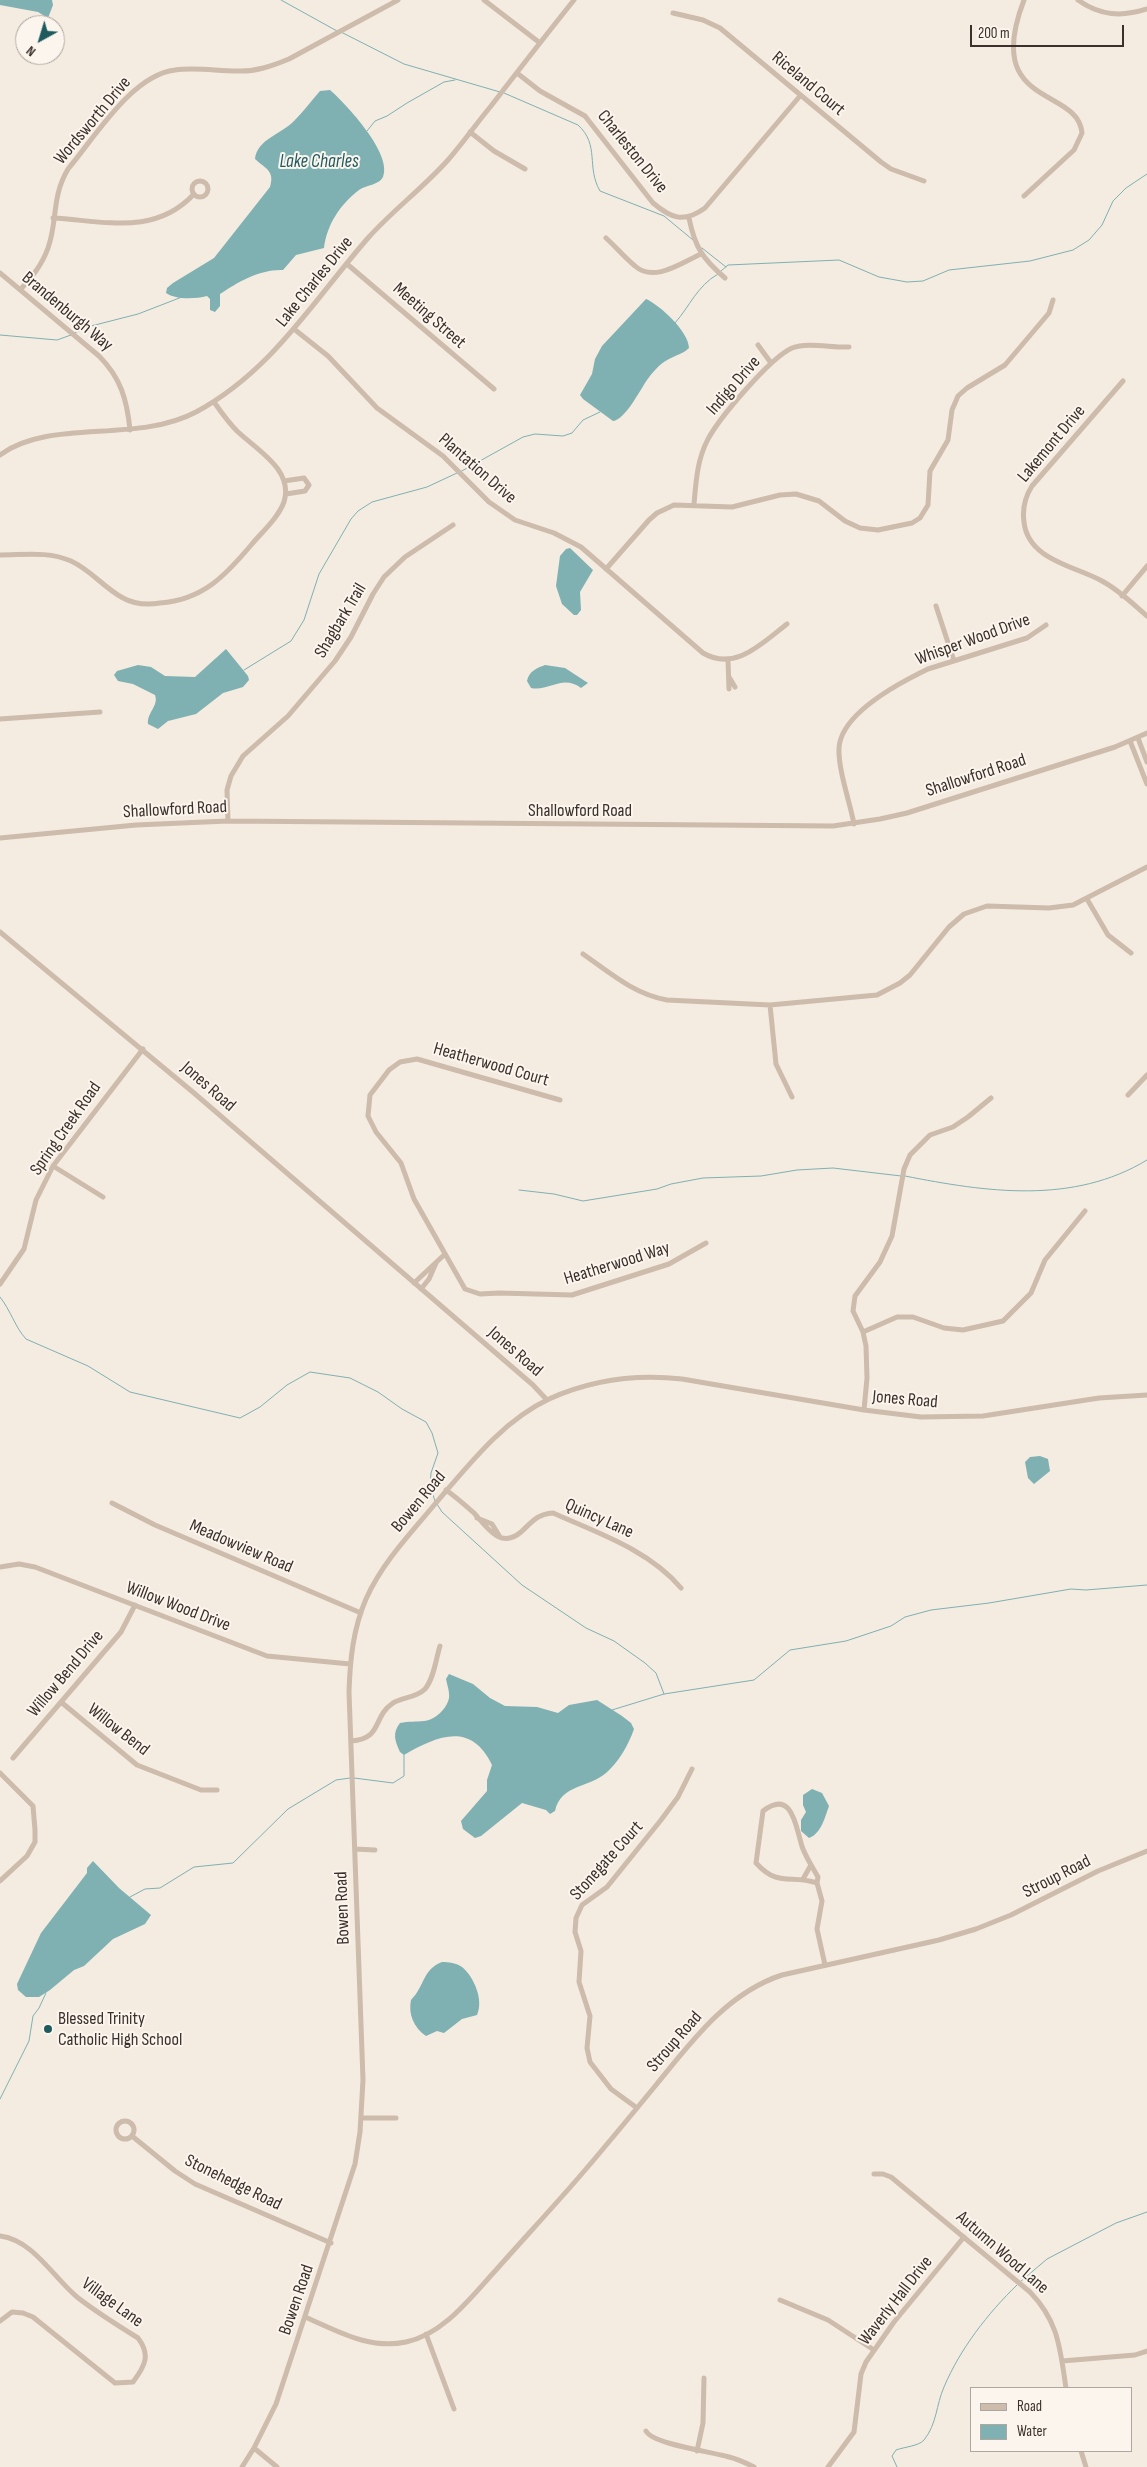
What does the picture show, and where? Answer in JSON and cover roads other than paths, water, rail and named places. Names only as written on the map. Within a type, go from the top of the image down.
[{"type":"street","name":"Wordsworth Drive","points":[[20,290],[35,273],[45,256],[51,238],[57,192],[68,169],[130,93],[146,80],[175,70],[239,72],[270,66],[398,0]]},
{"type":"street","points":[[484,0],[540,44]]},
{"type":"street","name":"Lake Charles Drive","points":[[0,455],[21,443],[40,437],[150,428],[174,422],[214,402],[258,369],[378,227],[449,159],[574,0]]},
{"type":"street","points":[[1024,0],[1014,46],[1018,70],[1028,85],[1078,119],[1082,133],[1074,150],[1024,196]]},
{"type":"street","points":[[1078,0],[1098,12],[1109,15],[1133,13],[1147,9]]},
{"type":"street","name":"Riceland Court","points":[[673,13],[703,20],[720,28],[881,162],[891,169],[924,181]]},
{"type":"street","name":"Charleston Drive","points":[[517,73],[540,91],[585,116],[600,132],[643,190],[662,210],[672,215],[689,218]]},
{"type":"street","points":[[725,278],[701,254],[694,241],[689,218],[705,208],[721,191],[800,96]]},
{"type":"street","points":[[470,132],[494,152],[525,169]]},
{"type":"street","points":[[53,218],[148,222],[173,212],[194,194]]},
{"type":"street","points":[[606,238],[636,267],[646,273],[662,271],[701,254]]},
{"type":"street","name":"Meeting Street","points":[[347,264],[494,389]]},
{"type":"street","name":"Brandenburgh Way","points":[[0,273],[111,368],[125,394],[130,430]]},
{"type":"street","points":[[606,569],[656,513],[674,505],[694,504],[732,507],[780,495],[796,494],[819,501],[846,522],[860,528],[878,530],[904,526],[916,521],[928,505],[930,471],[948,440],[952,410],[958,396],[967,388],[1005,365],[1049,313],[1053,300]]},
{"type":"street","name":"Plantation Drive","points":[[294,328],[328,356],[377,408],[443,456],[489,502],[516,520],[568,539],[606,569],[703,653],[715,658],[728,660]]},
{"type":"street","points":[[758,345],[770,363]]},
{"type":"street","name":"Indigo Drive","points":[[694,504],[698,468],[708,440],[719,423],[770,363],[794,348],[849,347]]},
{"type":"street","name":"Lakemont Drive","points":[[1123,381],[1032,486],[1025,500],[1023,514],[1027,534],[1044,554],[1101,580],[1147,616]]},
{"type":"street","points":[[0,555],[38,554],[71,561],[83,567],[112,591],[133,602],[153,604],[181,600],[211,587],[230,570],[278,512],[286,494],[284,481],[277,467],[236,430],[214,402]]},
{"type":"street","points":[[284,481],[304,478],[309,485],[305,491],[286,494]]},
{"type":"street","name":"Shagbark Trail","points":[[228,821],[227,790],[231,776],[239,762],[249,750],[288,716],[335,661],[351,637],[372,594],[384,577],[405,557],[453,525]]},
{"type":"street","points":[[1122,596],[1147,566]]},
{"type":"street","points":[[936,606],[954,661]]},
{"type":"street","points":[[732,688],[728,660],[746,654],[788,624]]},
{"type":"street","name":"Whisper Wood Drive","points":[[854,824],[839,754],[840,739],[846,725],[858,712],[912,677],[954,661],[1028,638],[1046,625]]},
{"type":"street","points":[[0,719],[100,712]]},
{"type":"street","name":"Shallowford Road","points":[[0,838],[136,825],[228,821],[795,827],[854,824],[907,813],[1130,741],[1147,733]]},
{"type":"street","points":[[1138,738],[1147,762]]},
{"type":"street","points":[[1130,741],[1147,784]]},
{"type":"street","points":[[583,954],[631,988],[652,997],[770,1006],[865,997],[888,990],[910,974],[954,921],[975,908],[1005,905],[1058,908],[1087,899],[1147,867]]},
{"type":"street","points":[[1087,899],[1108,935],[1131,953]]},
{"type":"street","name":"Jones Road","points":[[0,932],[143,1049],[533,1385],[547,1400],[598,1382],[653,1376],[682,1379],[864,1410],[921,1417],[982,1416],[1099,1398],[1147,1395]]},
{"type":"street","points":[[770,1006],[776,1064],[792,1097]]},
{"type":"street","name":"Spring Creek Road","points":[[0,1284],[24,1249],[36,1200],[53,1166],[143,1049]]},
{"type":"street","name":"Heatherwood Court","points":[[444,1255],[436,1236],[414,1199],[401,1163],[371,1125],[367,1107],[374,1089],[394,1066],[408,1060],[417,1059],[560,1100]]},
{"type":"street","points":[[1128,1095],[1147,1075]]},
{"type":"street","points":[[864,1410],[867,1369],[863,1332],[853,1311],[855,1296],[880,1262],[892,1236],[904,1169],[910,1155],[930,1135],[952,1127],[968,1117],[991,1098]]},
{"type":"street","points":[[53,1166],[103,1197]]},
{"type":"street","points":[[863,1332],[897,1317],[912,1317],[944,1328],[963,1330],[1004,1321],[1032,1293],[1046,1260],[1085,1211]]},
{"type":"street","name":"Heatherwood Way","points":[[444,1255],[460,1284],[470,1292],[564,1296],[670,1264],[706,1243]]},
{"type":"street","points":[[414,1283],[422,1272],[444,1255]]},
{"type":"street","points":[[421,1288],[429,1279],[436,1263]]},
{"type":"street","name":"Bowen Road","points":[[242,2467],[254,2448],[276,2404],[331,2243],[355,2164],[361,2118],[363,2080],[350,1664],[361,1614],[372,1587],[388,1562],[446,1490],[502,1431],[547,1400]]},
{"type":"street","name":"Quincy Lane","points":[[446,1490],[477,1518],[492,1524],[500,1537],[507,1538],[517,1535],[534,1519],[543,1514],[553,1514],[627,1545],[665,1570],[681,1588]]},
{"type":"street","name":"Meadowview Road","points":[[112,1503],[155,1525],[361,1614]]},
{"type":"street","name":"Willow Wood Drive","points":[[0,1567],[19,1564],[35,1567],[267,1656],[350,1664]]},
{"type":"street","name":"Willow Bend Drive","points":[[13,1758],[121,1632],[135,1605]]},
{"type":"street","points":[[351,1741],[368,1738],[375,1731],[384,1712],[394,1702],[413,1696],[424,1689],[430,1681],[440,1646]]},
{"type":"street","name":"Willow Bend","points":[[61,1702],[137,1765],[201,1790],[217,1790]]},
{"type":"street","name":"Stonegate Court","points":[[637,2108],[611,2089],[590,2062],[587,2048],[590,2016],[579,1982],[580,1951],[575,1932],[576,1918],[582,1905],[607,1887],[661,1820],[678,1797],[692,1769]]},
{"type":"street","points":[[0,1774],[33,1806],[35,1830],[35,1842],[27,1856],[0,1881]]},
{"type":"street","points":[[817,1883],[804,1879],[778,1879],[766,1874],[756,1863],[763,1811],[770,1806],[780,1804],[789,1809],[795,1818],[803,1849],[818,1877],[817,1883],[822,1901],[817,1929],[825,1965]]},
{"type":"street","points":[[355,1850],[376,1850]]},
{"type":"street","name":"Stroup Road","points":[[306,2317],[352,2338],[370,2343],[395,2344],[426,2334],[449,2318],[483,2283],[582,2174],[712,2020],[733,2001],[769,1979],[939,1940],[976,1929],[1011,1915],[1098,1871],[1147,1850]]},
{"type":"street","points":[[804,1879],[811,1865]]},
{"type":"street","points":[[361,2118],[396,2118]]},
{"type":"street","name":"Stonehedge Road","points":[[132,2136],[175,2172],[195,2184],[331,2243]]},
{"type":"street","name":"Autumn Wood Lane","points":[[874,2174],[883,2174],[891,2177],[1042,2304],[1056,2330],[1066,2387]]},
{"type":"street","name":"Village Lane","points":[[0,2236],[10,2237],[22,2243],[74,2295],[138,2338],[144,2346],[147,2358],[144,2369],[133,2382],[115,2383],[33,2317],[23,2312],[12,2312],[0,2321]]},
{"type":"street","name":"Waverly Hall Drive","points":[[828,2467],[854,2432],[861,2374],[874,2350],[894,2322],[964,2237]]},
{"type":"street","points":[[780,2300],[828,2320],[874,2350]]},
{"type":"street","points":[[426,2334],[454,2409]]},
{"type":"street","points":[[1062,2361],[1135,2354],[1147,2351]]},
{"type":"street","points":[[697,2451],[703,2423],[704,2378]]},
{"type":"street","points":[[646,2430],[652,2437],[697,2451],[730,2457],[754,2467]]},
{"type":"street","points":[[254,2448],[278,2467]]},
{"type":"street","points":[[1081,2452],[1086,2467]]},
{"type":"water","points":[[0,0],[52,0],[53,5],[49,15],[43,15],[38,12],[0,5]]},
{"type":"water","name":"Lake Charles","points":[[330,90],[346,106],[375,143],[384,167],[381,180],[359,190],[340,209],[331,223],[324,248],[296,255],[283,270],[258,274],[234,285],[220,294],[220,306],[215,312],[210,310],[210,299],[207,296],[186,298],[175,297],[166,293],[167,288],[173,283],[214,258],[270,187],[270,174],[255,159],[260,146],[289,126],[320,91]]},
{"type":"water","points":[[646,299],[659,307],[673,320],[684,334],[689,348],[659,366],[622,416],[613,421],[580,395],[592,374],[595,359],[602,346]]},
{"type":"water","points":[[570,548],[593,570],[580,592],[581,610],[577,615],[574,615],[562,604],[556,586],[560,556],[566,549]]},
{"type":"water","points":[[226,649],[248,676],[249,680],[243,687],[223,693],[196,714],[168,721],[158,729],[148,724],[156,699],[155,695],[133,684],[118,681],[114,675],[117,671],[138,665],[151,667],[165,676],[195,677]]},
{"type":"water","points":[[545,665],[565,668],[588,683],[581,688],[574,684],[562,683],[538,689],[531,688],[527,681],[531,672]]},
{"type":"water","points":[[1040,1456],[1048,1459],[1050,1471],[1034,1484],[1028,1478],[1025,1462],[1030,1457]]},
{"type":"water","points":[[449,1674],[473,1684],[490,1698],[505,1706],[537,1707],[558,1713],[569,1705],[597,1700],[631,1723],[634,1729],[623,1753],[615,1764],[599,1778],[569,1791],[558,1802],[555,1811],[550,1814],[546,1810],[522,1803],[481,1836],[475,1838],[463,1829],[461,1821],[487,1791],[487,1780],[492,1765],[484,1751],[474,1742],[464,1737],[452,1736],[429,1742],[404,1755],[400,1752],[395,1737],[400,1723],[428,1720],[443,1710],[449,1698],[446,1679]]},
{"type":"water","points":[[812,1789],[822,1793],[829,1806],[820,1829],[809,1838],[801,1831],[801,1820],[806,1812],[803,1805],[803,1795]]},
{"type":"water","points":[[93,1861],[119,1888],[151,1915],[145,1924],[113,1939],[84,1966],[74,1970],[50,1990],[39,1997],[26,1997],[18,1990],[17,1984],[41,1933],[87,1873],[87,1868]]},
{"type":"water","points":[[442,1962],[458,1965],[466,1971],[477,1989],[479,2009],[477,2015],[462,2019],[444,2033],[437,2031],[426,2036],[415,2025],[410,2010],[411,2000],[431,1969]]},
{"type":"waterway","points":[[281,0],[337,31]]},
{"type":"waterway","points":[[341,32],[404,64],[500,92]]},
{"type":"waterway","points":[[367,131],[375,121],[387,116],[444,82],[455,80]]},
{"type":"waterway","points":[[504,93],[578,125],[589,140],[594,173],[600,191],[664,216],[693,240]]},
{"type":"waterway","points":[[721,271],[728,265],[839,260],[879,277],[907,282],[923,281],[949,270],[1030,261],[1073,250],[1089,240],[1102,225],[1113,201],[1126,188],[1147,174]]},
{"type":"waterway","points":[[702,248],[726,267]]},
{"type":"waterway","points":[[675,323],[699,290],[718,274]]},
{"type":"waterway","points":[[74,333],[91,326],[138,314],[182,297]]},
{"type":"waterway","points":[[0,335],[57,340],[71,335]]},
{"type":"waterway","points":[[460,472],[523,437],[535,434],[563,436],[572,433],[583,420],[600,412]]},
{"type":"waterway","points":[[244,670],[291,641],[304,620],[319,574],[351,519],[358,511],[372,502],[427,487],[457,473]]},
{"type":"waterway","points":[[905,1176],[967,1187],[1029,1191],[1089,1184],[1119,1174],[1147,1160]]},
{"type":"waterway","points":[[519,1190],[554,1194],[583,1201],[657,1189],[671,1184],[703,1178],[761,1176],[797,1170],[833,1168],[901,1176]]},
{"type":"waterway","points":[[0,1297],[26,1339],[88,1366],[130,1392],[240,1418],[260,1407],[287,1385],[310,1372],[350,1378],[378,1392],[402,1409],[426,1422],[432,1433],[438,1453],[431,1473],[430,1486],[435,1501]]},
{"type":"waterway","points":[[437,1504],[442,1512],[522,1585],[586,1628],[614,1641],[645,1663],[656,1673],[664,1694]]},
{"type":"waterway","points":[[612,1710],[664,1694],[754,1680],[790,1650],[846,1641],[891,1626],[905,1617],[931,1610],[989,1603],[1071,1589],[1086,1590],[1147,1585]]},
{"type":"waterway","points":[[354,1778],[393,1783],[404,1776],[404,1755]]},
{"type":"waterway","points":[[130,1897],[145,1889],[160,1888],[194,1867],[233,1863],[288,1809],[336,1780],[350,1778]]},
{"type":"waterway","points":[[0,2099],[29,2041],[33,2016],[46,1993]]},
{"type":"waterway","points":[[1020,2282],[1047,2259],[1116,2223],[1147,2212]]},
{"type":"waterway","points":[[897,2467],[892,2456],[896,2450],[915,2445],[924,2440],[934,2421],[944,2387],[966,2345],[996,2307],[1017,2285]]},
{"type":"place","name":"Blessed Trinity Catholic High School","points":[[48,2029]]}]
